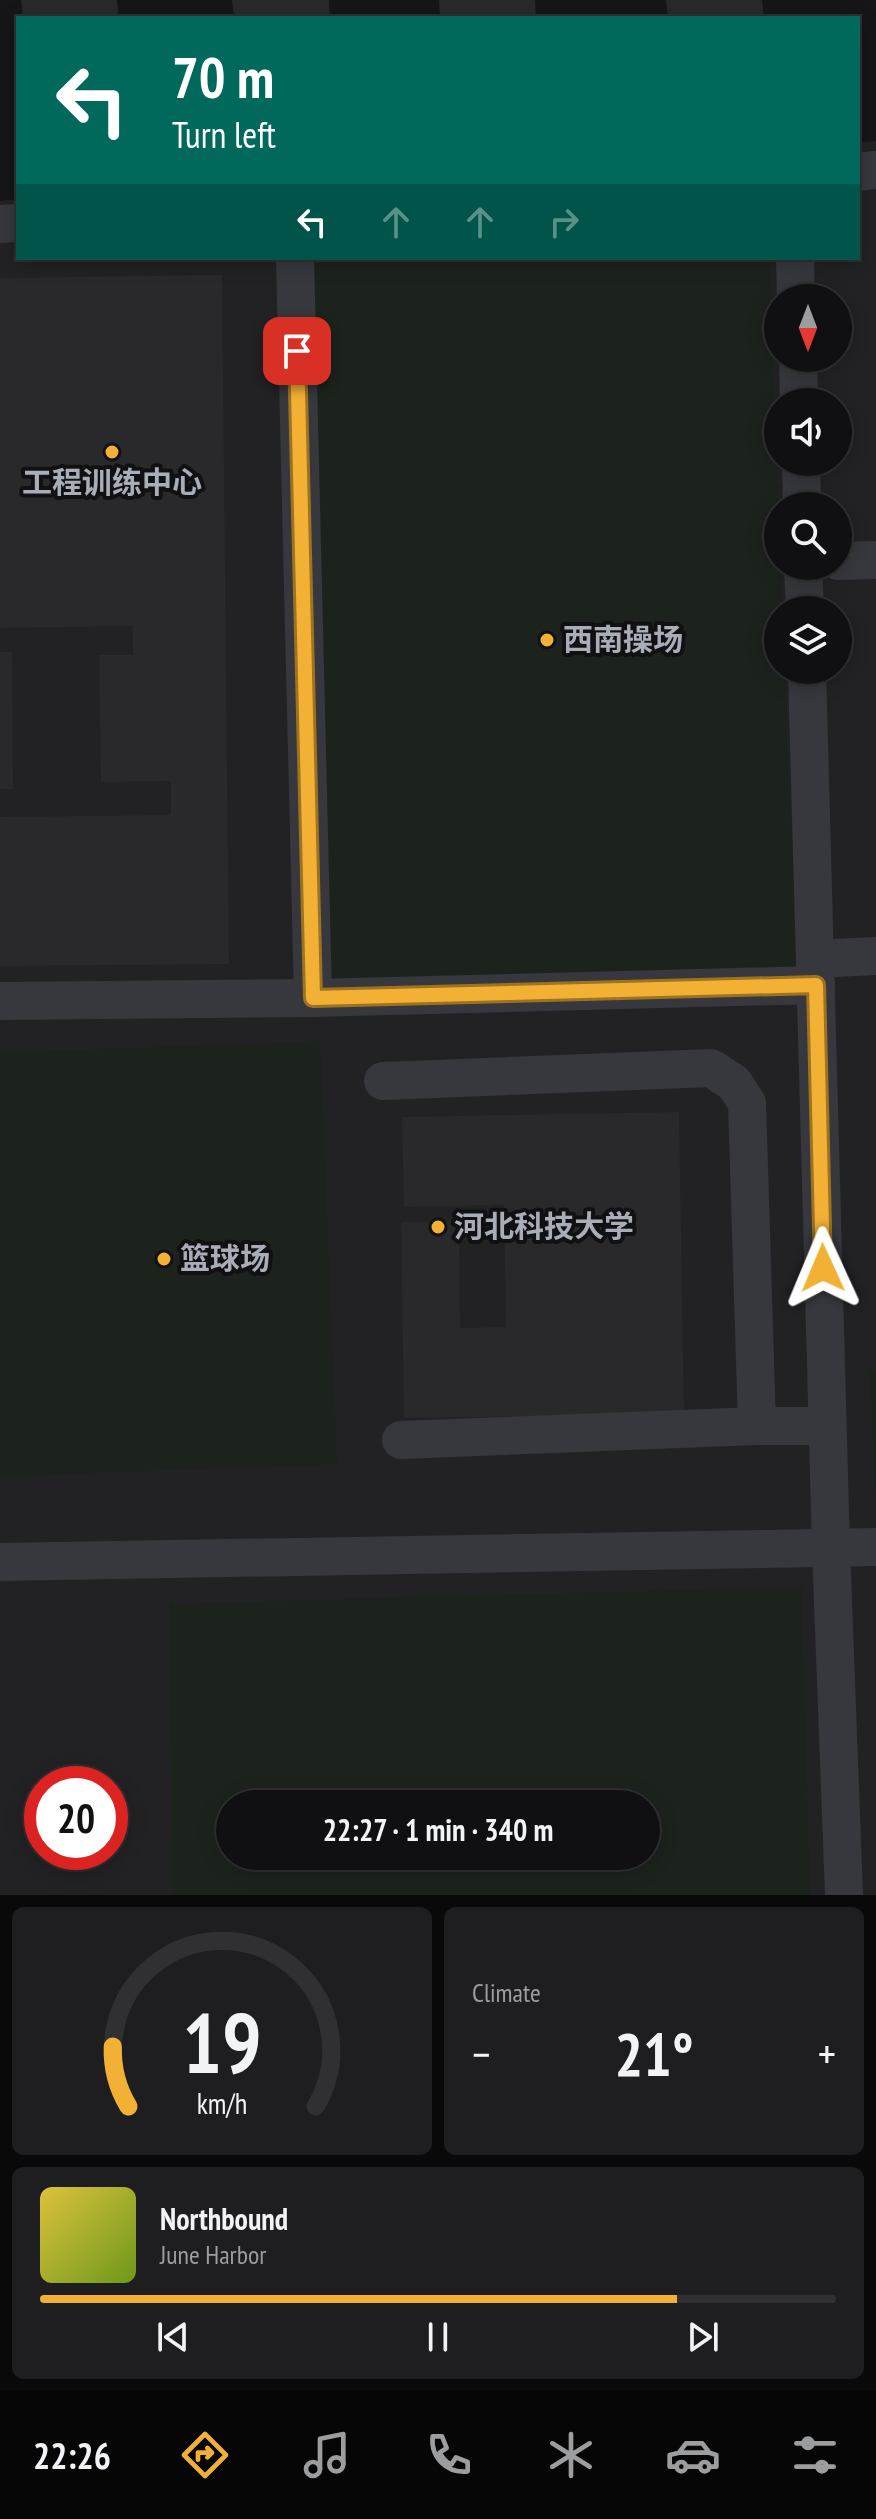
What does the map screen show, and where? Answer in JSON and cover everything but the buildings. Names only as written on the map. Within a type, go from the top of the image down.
[{"type":"lane","points":[[295,260],[313,998]]},
{"type":"lane","points":[[795,260],[796,284]]},
{"type":"lane","points":[[852,561],[876,560]]},
{"type":"lane","points":[[807,684],[827,1426],[844,1895]]},
{"type":"lane","points":[[0,1001],[313,998],[815,972],[876,956]]},
{"type":"lane","points":[[383,1081],[711,1068],[734,1083],[747,1103],[757,1426]]},
{"type":"lane","points":[[401,1440],[827,1426]]},
{"type":"lane","points":[[0,1562],[876,1547]]},
{"type":"shaded area","name":"河北科技大学","points":[[876,141],[876,1895],[0,1895],[0,201],[16,199],[16,260],[860,260],[860,143]]},
{"type":"shaded area","name":"西南操场","points":[[300,260],[769,260],[770,284],[764,284],[764,372],[773,372],[774,388],[764,388],[764,476],[777,476],[777,492],[764,492],[764,580],[781,580],[782,596],[764,596],[764,684],[786,684],[797,973],[329,991]]},
{"type":"shaded area","name":"篮球场","points":[[320,1041],[337,1464],[0,1476],[0,1053]]},
{"type":"shaded area","points":[[870,1371],[876,1371],[876,1504]]},
{"type":"shaded area","points":[[801,1587],[810,1895],[173,1895],[170,1604]]},
{"type":"place","name":"工程训练中心","points":[[112,452]]},
{"type":"place","name":"西南操场","points":[[547,640]]},
{"type":"place","name":"河北科技大学","points":[[438,1227]]},
{"type":"place","name":"篮球场","points":[[164,1259]]},
{"type":"route","points":[[297,351],[313,998],[816,985],[823,1268]]}]
